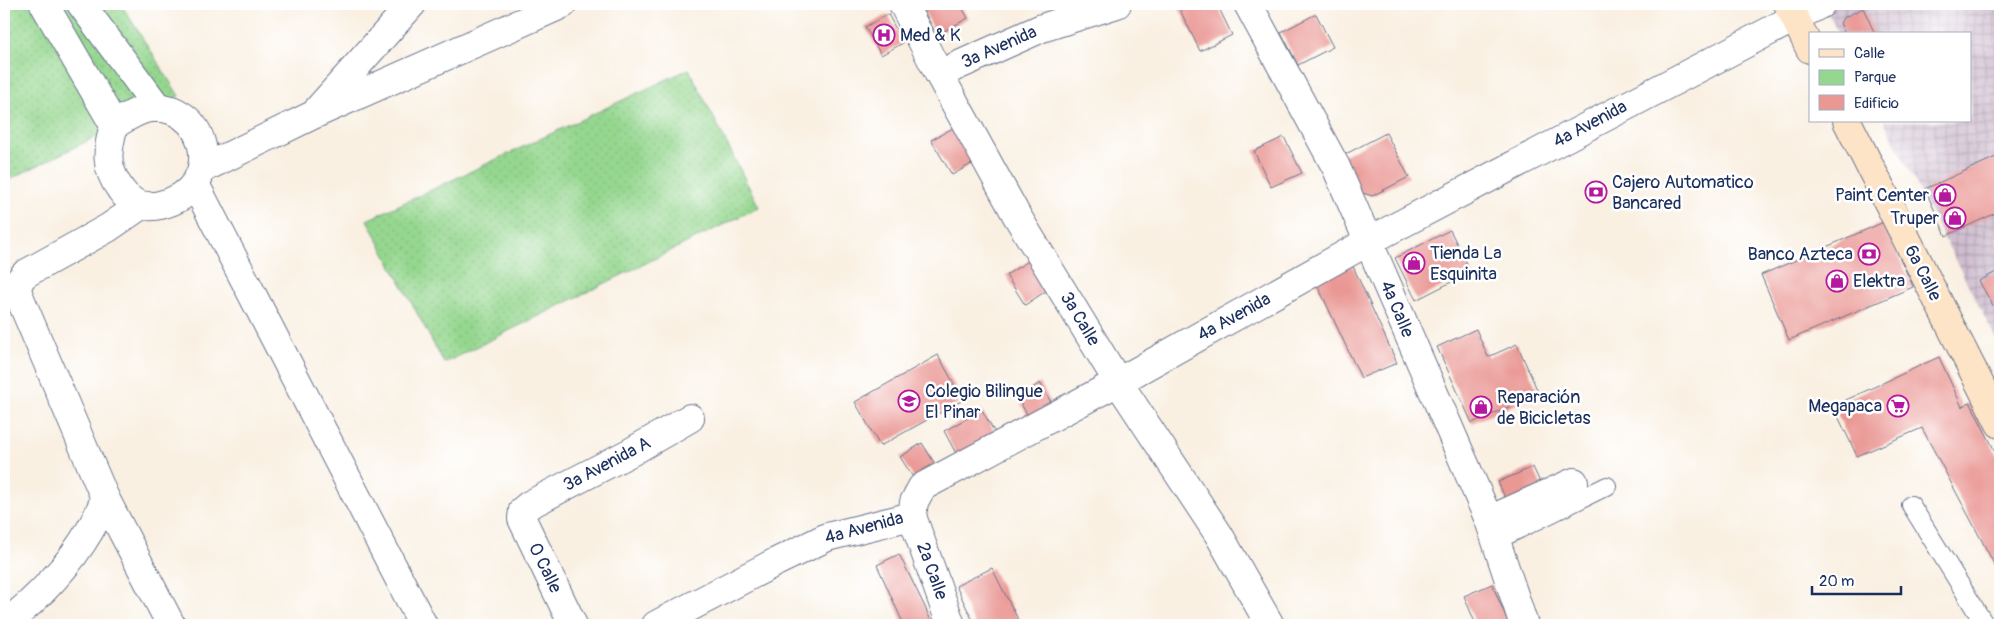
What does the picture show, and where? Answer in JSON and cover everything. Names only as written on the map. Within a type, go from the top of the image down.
[{"type":"street","points":[[81,4],[158,108]]},
{"type":"street","points":[[313,115],[412,4]]},
{"type":"street","points":[[50,6],[114,125],[108,161],[114,181],[125,195],[140,206],[152,207],[182,197],[199,176],[313,115],[563,4]]},
{"type":"street","name":"3a Calle","points":[[903,4],[938,74],[1018,216],[1118,382],[1219,534],[1270,625]]},
{"type":"street","name":"3a Avenida","points":[[938,74],[1042,28],[1118,4]]},
{"type":"street","name":"4a Calle","points":[[1248,4],[1336,167],[1369,241],[1432,392],[1493,530],[1524,625]]},
{"type":"street","name":"4a Avenida","points":[[656,625],[827,537],[912,516],[914,502],[922,487],[1118,382],[1369,241],[1791,10],[1821,4]]},
{"type":"street","points":[[1791,10],[1809,47]]},
{"type":"street","points":[[114,125],[132,114],[158,108],[175,112],[189,122],[199,135],[204,152],[199,176],[423,625]]},
{"type":"street","name":"6a Calle","points":[[1848,122],[2000,424]]},
{"type":"street","points":[[140,206],[108,228],[25,274],[19,281],[17,291],[106,498],[170,625]]},
{"type":"street","name":"3a Avenida A","points":[[523,510],[690,418]]},
{"type":"street","points":[[1493,530],[1574,482]]},
{"type":"street","points":[[4,625],[23,610],[64,566],[91,529],[106,498]]},
{"type":"street","name":"0 Calle","points":[[523,510],[522,519],[573,625]]},
{"type":"street","name":"2a Calle","points":[[912,516],[952,625]]},
{"type":"lane","points":[[1493,530],[1607,486]]},
{"type":"lane","points":[[1911,505],[1985,625]]},
{"type":"shaded area","points":[[1823,4],[2000,4],[2000,347],[1885,122],[1972,122],[1972,32],[1838,32]]},
{"type":"green space","points":[[4,4],[121,4],[179,96],[4,182]]},
{"type":"green space","points":[[689,69],[759,207],[444,363],[367,220]]},
{"type":"building","points":[[920,4],[960,4],[968,18],[937,35]]},
{"type":"building","points":[[1177,4],[1217,4],[1232,35],[1200,51]]},
{"type":"building","points":[[1863,8],[1874,32],[1844,32],[1840,23],[1843,18]]},
{"type":"building","name":"Med & K","points":[[888,14],[903,43],[881,55],[865,27]]},
{"type":"building","points":[[1316,14],[1333,47],[1298,65],[1281,32]]},
{"type":"building","points":[[955,127],[975,162],[952,175],[931,140]]},
{"type":"building","points":[[1386,133],[1409,177],[1372,196],[1357,191],[1340,157]]},
{"type":"building","points":[[1284,137],[1302,173],[1271,187],[1254,151]]},
{"type":"building","points":[[1998,156],[2000,161],[2000,211],[1946,236],[1925,189]]},
{"type":"building","name":"Elektra","points":[[1884,222],[1913,287],[1789,340],[1761,275]]},
{"type":"building","points":[[1450,230],[1471,272],[1416,300],[1395,258]]},
{"type":"building","points":[[1030,260],[1049,289],[1025,305],[1006,275]]},
{"type":"building","points":[[1351,262],[1397,363],[1361,378],[1314,278]]},
{"type":"building","points":[[2000,270],[2000,316],[1999,316],[1979,281]]},
{"type":"building","points":[[1476,329],[1488,357],[1517,344],[1539,394],[1472,423],[1437,347]]},
{"type":"building","name":"Colegio Bilingue El Pinar","points":[[938,355],[963,400],[880,446],[855,402]]},
{"type":"building","points":[[1939,357],[1962,407],[1970,402],[2000,461],[2000,575],[1922,428],[1857,456],[1833,406]]},
{"type":"building","points":[[1040,383],[1052,404],[1029,418],[1017,397]]},
{"type":"building","points":[[982,410],[998,438],[959,459],[944,431]]},
{"type":"building","points":[[922,443],[938,469],[917,483],[900,457]]},
{"type":"building","points":[[1533,467],[1545,493],[1510,509],[1498,482]]},
{"type":"building","points":[[899,554],[933,625],[904,625],[877,565]]},
{"type":"building","points":[[992,568],[1021,625],[975,625],[956,586]]},
{"type":"building","points":[[1492,584],[1508,622],[1500,625],[1476,625],[1464,596]]},
{"type":"place","name":"Med & K","points":[[884,35]]},
{"type":"place","name":"Cajero Automatico Bancared","points":[[1596,192]]},
{"type":"place","name":"Paint Center","points":[[1945,195]]},
{"type":"place","name":"Truper","points":[[1955,218]]},
{"type":"place","name":"Banco Azteca","points":[[1869,254]]},
{"type":"place","name":"Tienda La Esquinita","points":[[1414,263]]},
{"type":"place","name":"Elektra","points":[[1837,281]]},
{"type":"place","name":"Colegio Bilingue El Pinar","points":[[909,401]]},
{"type":"place","name":"Megapaca","points":[[1898,406]]},
{"type":"place","name":"Reparación de Bicicletas","points":[[1481,407]]}]
